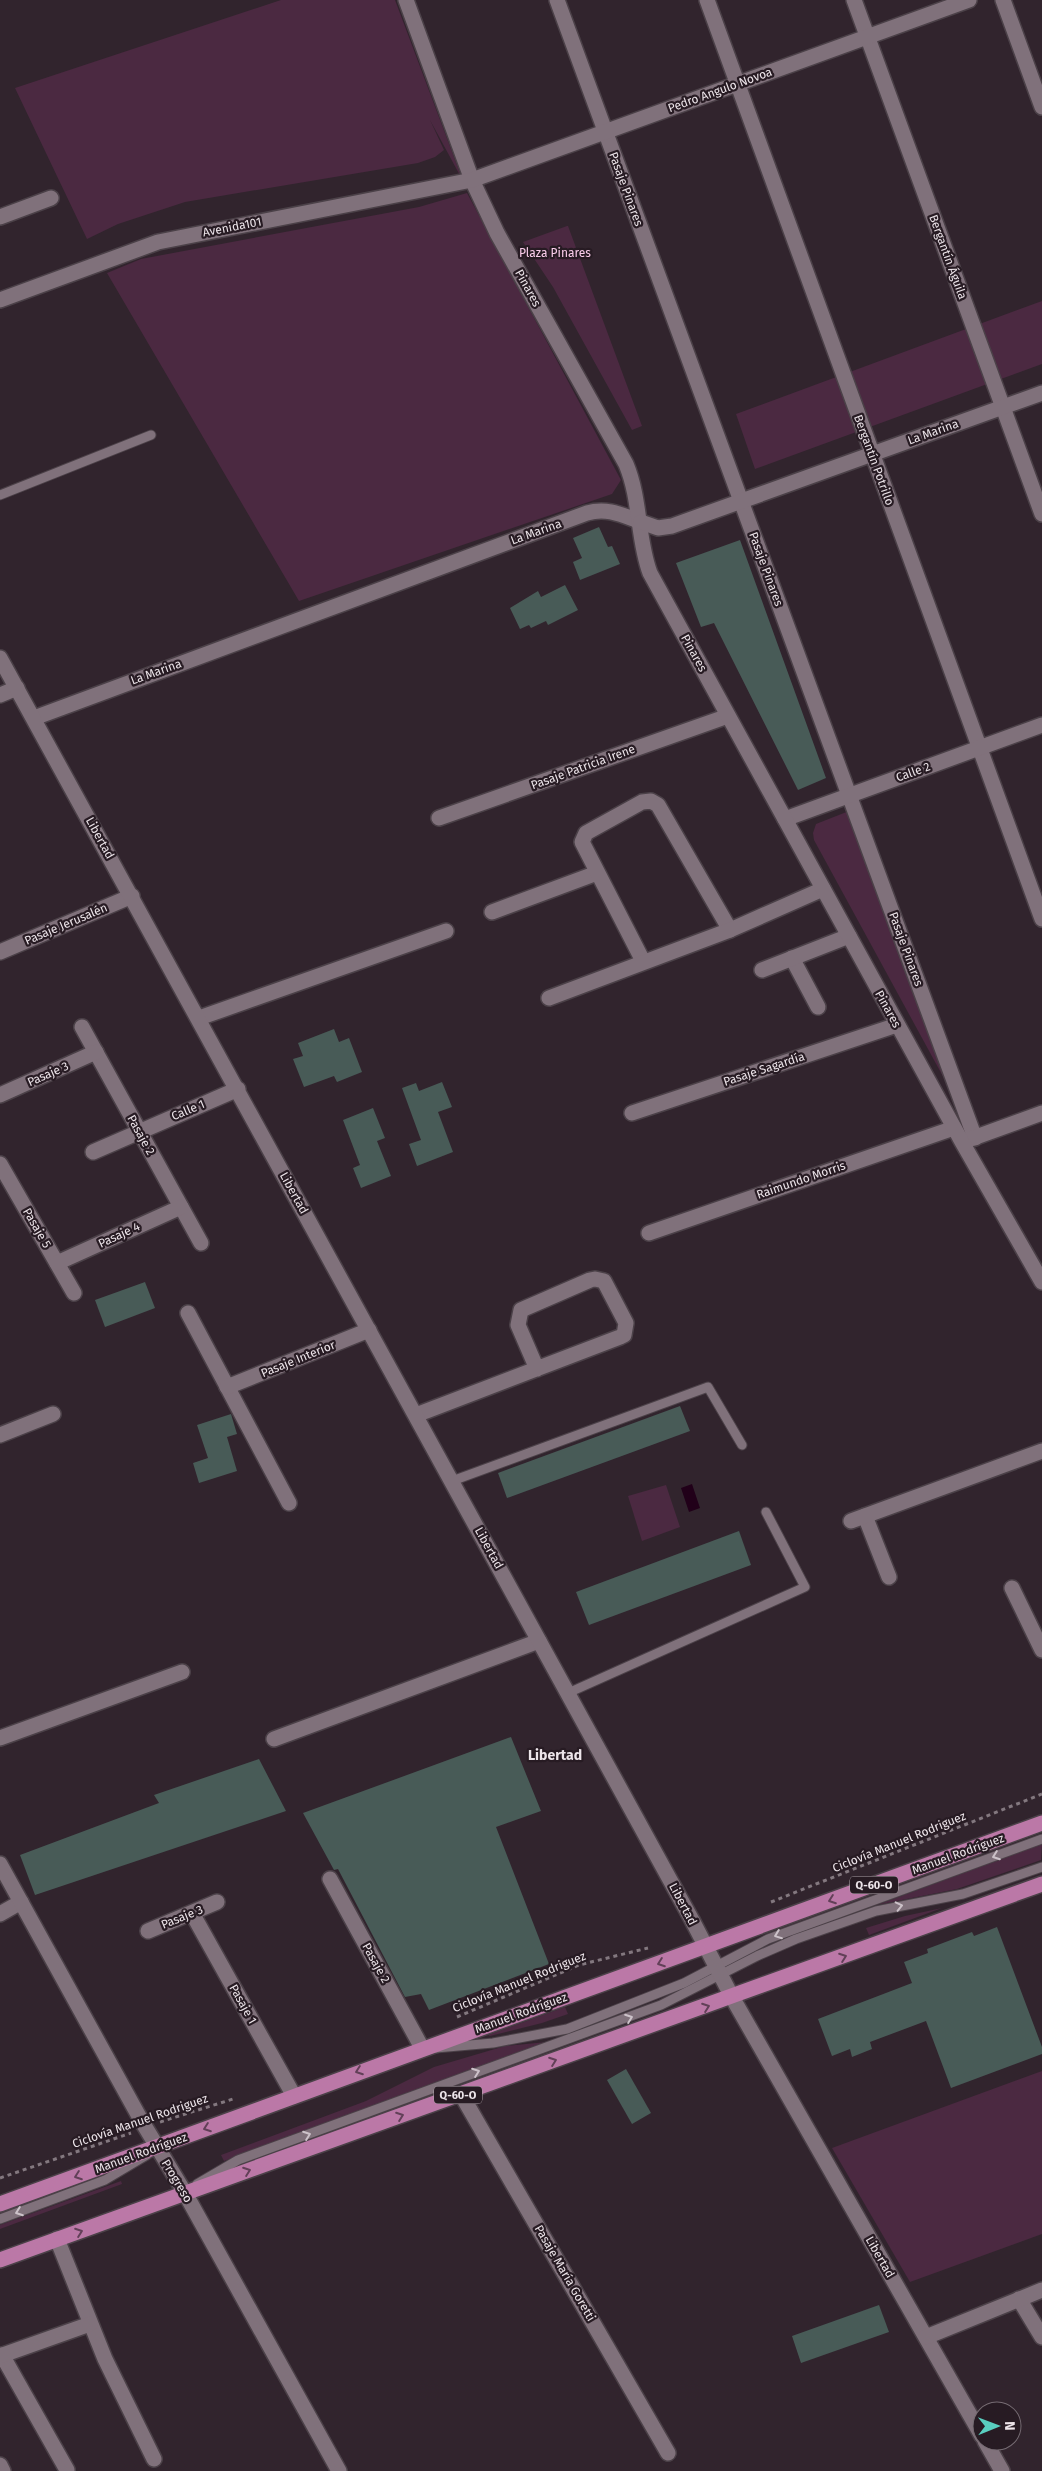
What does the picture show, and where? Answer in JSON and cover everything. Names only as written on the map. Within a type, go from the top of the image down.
[{"type":"main road","name":"Manuel Rodríguez","points":[[0,2204],[422,2048],[706,1947],[1042,1823]]},
{"type":"main road","name":"Q-60-O","points":[[0,2260],[1042,1884]]},
{"type":"street","name":"Pinares","points":[[406,0],[472,180],[497,233],[620,452],[632,478],[641,522],[646,561],[650,573],[954,1128],[968,1140],[1042,1282]]},
{"type":"street","name":"Pasaje Pinares","points":[[557,0],[849,796],[968,1140]]},
{"type":"street","name":"Bergantín Potrillo","points":[[707,0],[1042,919]]},
{"type":"street","name":"Bergantín Águila","points":[[854,0],[1042,514]]},
{"type":"street","name":"Pedro Angulo Novoa","points":[[472,180],[969,0]]},
{"type":"street","points":[[1003,0],[1042,107]]},
{"type":"street","name":"Avenida101","points":[[0,300],[158,242],[472,180]]},
{"type":"street","points":[[0,217],[51,198]]},
{"type":"street","name":"La Marina","points":[[34,718],[587,513],[599,510],[614,512],[653,527],[664,528],[1042,392]]},
{"type":"street","name":"Libertad","points":[[0,658],[238,1089],[732,1997],[972,2418]]},
{"type":"street","points":[[0,695],[17,688]]},
{"type":"street","name":"Pasaje Patricia Irene","points":[[439,818],[728,716]]},
{"type":"street","name":"Calle 2","points":[[785,820],[1042,725]]},
{"type":"street","points":[[643,961],[583,846],[584,835],[642,802],[651,801],[658,805],[730,930]]},
{"type":"street","points":[[492,912],[597,874]]},
{"type":"street","points":[[549,998],[643,961],[730,930],[823,889]]},
{"type":"street","name":"Pasaje Jerusalén","points":[[0,952],[132,896]]},
{"type":"street","points":[[199,1018],[446,930]]},
{"type":"street","points":[[762,970],[849,936]]},
{"type":"street","points":[[792,958],[818,1007]]},
{"type":"street","name":"Pasaje Sagardía","points":[[632,1112],[897,1025]]},
{"type":"street","name":"Pasaje 2","points":[[82,1027],[201,1243]]},
{"type":"street","name":"Pasaje 3","points":[[0,1095],[96,1052]]},
{"type":"street","name":"Calle 1","points":[[140,1131],[238,1089]]},
{"type":"street","points":[[968,1140],[1042,1113]]},
{"type":"street","name":"Raimundo Morris","points":[[649,1233],[954,1128]]},
{"type":"street","points":[[93,1152],[140,1131]]},
{"type":"street","name":"Pasaje 5","points":[[0,1164],[74,1293]]},
{"type":"street","name":"Pasaje 4","points":[[57,1263],[181,1207]]},
{"type":"street","points":[[416,1415],[537,1369],[624,1335],[626,1323],[604,1281],[590,1280],[521,1310],[518,1314],[518,1325],[537,1369]]},
{"type":"street","points":[[188,1313],[289,1503]]},
{"type":"street","name":"Pasaje Interior","points":[[227,1387],[369,1330]]},
{"type":"street","points":[[0,1435],[53,1414]]},
{"type":"street","points":[[889,1577],[858,1519],[1042,1451]]},
{"type":"street","points":[[1012,1588],[1042,1650]]},
{"type":"street","points":[[274,1739],[539,1640]]},
{"type":"street","points":[[0,1738],[182,1672]]},
{"type":"street","name":"Progreso","points":[[0,1864],[339,2471]]},
{"type":"street","name":"Pasaje 2","points":[[330,1879],[422,2048]]},
{"type":"street","points":[[0,1914],[21,1902]]},
{"type":"street","name":"Pasaje 3","points":[[148,1931],[217,1902]]},
{"type":"street","name":"Pasaje 1","points":[[192,1913],[294,2096]]},
{"type":"street","name":"Pasaje María Goretti","points":[[461,2094],[668,2452]]},
{"type":"street","points":[[57,2240],[90,2324],[154,2459]]},
{"type":"street","points":[[926,2337],[1042,2290]]},
{"type":"street","points":[[1019,2299],[1042,2337]]},
{"type":"street","points":[[68,2470],[1,2356],[90,2324]]},
{"type":"street","points":[[991,2451],[1002,2471]]},
{"type":"street","points":[[0,2465],[3,2471]]},
{"type":"lane","points":[[0,494],[151,435]]},
{"type":"lane","points":[[452,1481],[708,1387],[742,1445]]},
{"type":"lane","points":[[568,1693],[805,1587],[766,1512]]},
{"type":"lane","points":[[185,2193],[211,2174],[233,2162],[649,2010],[686,1994],[718,1970],[768,1939],[1042,1839]]},
{"type":"lane","points":[[422,2048],[458,2048],[554,2033],[856,1918],[906,1904],[981,1889],[1042,1867]]},
{"type":"lane","points":[[0,2219],[110,2178],[147,2156],[156,2146]]},
{"type":"path","name":"Ciclovía Manuel Rodriguez","points":[[768,1904],[1042,1794]]},
{"type":"path","name":"Ciclovía Manuel Rodriguez","points":[[452,2020],[579,1965],[655,1946]]},
{"type":"path","name":"Ciclovía Manuel Rodriguez","points":[[156,2124],[240,2097]]},
{"type":"path","name":"Ciclovía Manuel Rodriguez","points":[[0,2178],[138,2131]]},
{"type":"green space","points":[[281,0],[395,0],[463,181],[430,120],[444,150],[435,157],[418,163],[185,202],[118,224],[87,239],[15,88]]},
{"type":"green space","points":[[467,193],[621,480],[612,494],[299,601],[107,273],[141,259],[419,207]]},
{"type":"green space","name":"Plaza Pinares","points":[[568,226],[642,426],[632,430],[553,287],[523,242]]},
{"type":"green space","points":[[1042,301],[1042,364],[755,469],[736,414]]},
{"type":"green space","points":[[849,811],[952,1093],[814,840],[813,833],[816,824]]},
{"type":"green space","points":[[666,1485],[680,1527],[642,1541],[628,1496]]},
{"type":"green space","points":[[1042,1844],[1041,1860],[957,1889],[877,1905]]},
{"type":"green space","points":[[942,1908],[869,1935],[866,1928],[905,1916]]},
{"type":"green space","points":[[565,2007],[568,2014],[542,2023],[488,2035]]},
{"type":"green space","points":[[547,2042],[224,2161],[221,2155],[366,2101],[434,2067],[505,2046]]},
{"type":"green space","points":[[1042,2071],[1042,2234],[910,2282],[832,2148]]},
{"type":"green space","points":[[121,2181],[122,2184],[0,2229],[0,2225]]},
{"type":"shaded area","points":[[692,1484],[700,1508],[689,1512],[681,1488]]},
{"type":"building","points":[[599,527],[608,547],[612,546],[620,564],[580,580],[573,562],[582,558],[573,538]]},
{"type":"building","points":[[740,540],[826,778],[798,790],[714,623],[701,627],[676,563]]},
{"type":"building","points":[[565,585],[578,610],[548,625],[546,621],[531,628],[529,625],[520,629],[510,608],[538,591],[541,597]]},
{"type":"building","points":[[334,1029],[339,1042],[349,1038],[362,1072],[337,1082],[334,1076],[304,1087],[293,1059],[303,1056],[298,1043]]},
{"type":"building","points":[[442,1082],[452,1107],[438,1112],[453,1152],[417,1166],[409,1144],[421,1140],[402,1088],[416,1083],[419,1091]]},
{"type":"building","points":[[373,1108],[385,1138],[377,1141],[391,1176],[361,1188],[353,1168],[360,1165],[343,1120]]},
{"type":"building","points":[[145,1282],[155,1308],[105,1327],[95,1300]]},
{"type":"building","points":[[680,1406],[690,1431],[507,1498],[498,1473]]},
{"type":"building","points":[[231,1414],[237,1434],[227,1437],[237,1471],[199,1483],[193,1463],[208,1458],[197,1425]]},
{"type":"building","points":[[739,1531],[751,1565],[589,1625],[576,1592]]},
{"type":"building","points":[[511,1737],[541,1811],[496,1827],[549,1964],[429,2010],[421,1994],[405,1997],[338,1869],[334,1870],[303,1813]]},
{"type":"building","points":[[259,1759],[286,1811],[35,1895],[20,1855],[159,1803],[154,1795]]},
{"type":"building","points":[[997,1927],[1042,2047],[1042,2054],[951,2088],[926,2021],[870,2042],[872,2049],[852,2057],[850,2049],[832,2056],[818,2019],[912,1983],[904,1962],[928,1953],[927,1949],[972,1932],[974,1936]]},
{"type":"building","points":[[626,2069],[651,2113],[632,2124],[607,2080]]},
{"type":"building","points":[[879,2305],[889,2332],[801,2363],[792,2336]]},
{"type":"district","name":"Libertad","points":[[555,1755]]}]
